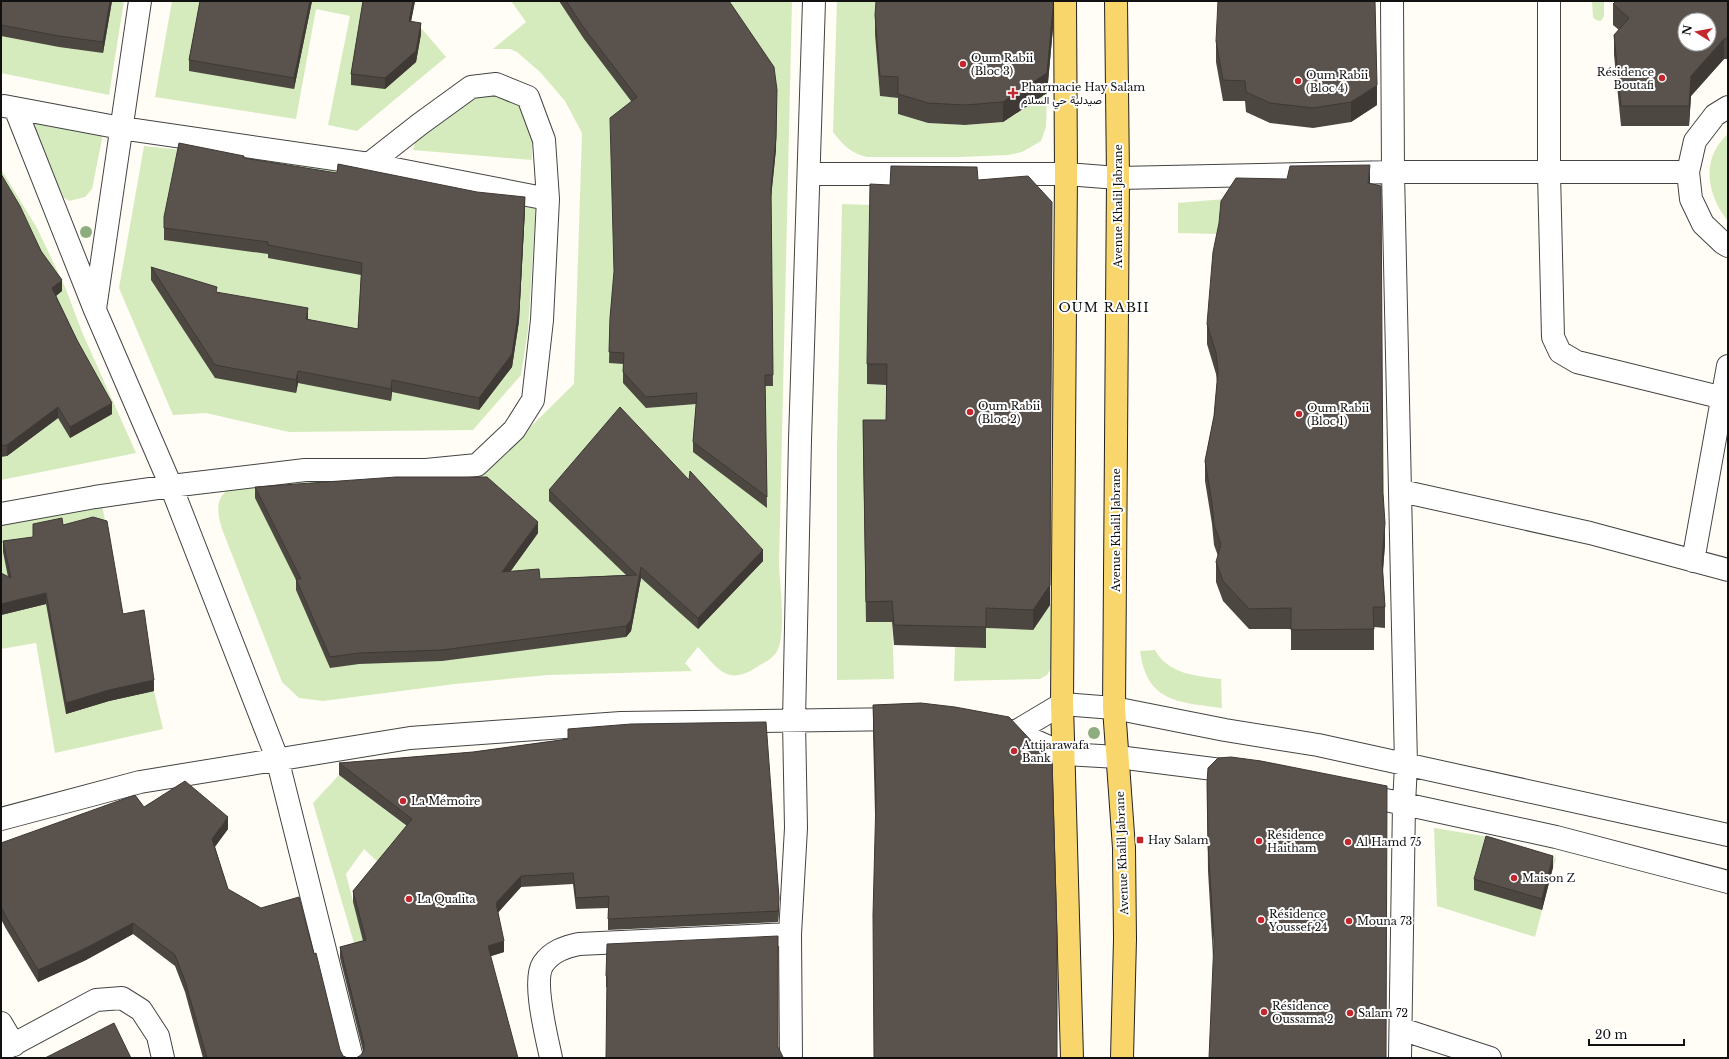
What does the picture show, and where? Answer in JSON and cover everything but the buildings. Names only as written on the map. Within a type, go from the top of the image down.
[{"type":"main road","points":[[1065,1],[1066,174],[1062,704],[1065,754],[1072,1058]]},
{"type":"main road","name":"Avenue Khalil Jabrane","points":[[1116,1],[1118,178],[1114,708],[1124,848],[1125,939],[1122,1058]]},
{"type":"street","points":[[95,310],[140,1]]},
{"type":"street","points":[[791,1058],[790,934],[796,828],[794,721],[800,432],[814,1]]},
{"type":"street","points":[[1392,1],[1393,172],[1406,765],[1404,804],[1400,1058]]},
{"type":"street","points":[[1549,1],[1549,173],[1553,337],[1560,352],[1577,362],[1725,398]]},
{"type":"street","points":[[1,514],[95,497],[171,486],[305,470],[426,470],[477,465],[514,430],[533,400],[542,320],[548,199],[544,140],[528,97],[496,84],[471,88],[420,124],[369,164]]},
{"type":"street","points":[[8,107],[121,128],[369,164],[548,199]]},
{"type":"street","points":[[8,107],[171,486],[277,758],[352,1058]]},
{"type":"street","points":[[1728,107],[1715,115],[1695,141],[1688,172],[1691,199],[1703,224],[1723,244],[1728,246]]},
{"type":"street","points":[[809,174],[1066,174],[1118,178],[1393,172],[1688,172]]},
{"type":"street","points":[[1693,561],[1725,398],[1728,366]]},
{"type":"street","points":[[1401,491],[1590,533],[1728,570]]},
{"type":"street","points":[[1015,732],[1062,704],[1114,708],[1225,730],[1318,745],[1728,835]]},
{"type":"street","points":[[1,819],[140,782],[277,758],[410,738],[621,723],[920,718]]},
{"type":"street","points":[[981,725],[1015,732],[1065,754],[1118,757],[1256,775]]},
{"type":"street","points":[[1342,791],[1556,837],[1728,882]]},
{"type":"street","points":[[551,1058],[538,990],[542,965],[560,948],[579,944],[790,934]]},
{"type":"street","points":[[1,1023],[7,1048],[96,1000],[122,998],[141,1010],[158,1036],[163,1058]]},
{"type":"street","points":[[1401,1029],[1490,1058]]},
{"type":"green space","points":[[4,1],[124,1],[109,95],[1,73],[1,16]]},
{"type":"green space","points":[[172,1],[364,1],[362,18],[422,29],[446,57],[357,131],[328,125],[350,16],[316,9],[296,119],[155,97]]},
{"type":"green space","points":[[511,1],[792,1],[779,564],[782,631],[778,649],[768,660],[749,672],[740,675],[725,673],[719,669],[698,647],[685,663],[692,671],[548,675],[455,684],[323,701],[299,698],[282,682],[222,529],[218,508],[224,494],[228,490],[304,479],[499,458],[574,384],[582,133],[565,101],[540,72],[517,52],[510,49],[493,49],[526,22]]},
{"type":"green space","points":[[837,1],[877,1],[875,35],[880,96],[898,98],[898,114],[928,123],[965,125],[1003,122],[1047,93],[1046,127],[1041,141],[1022,152],[1008,155],[961,157],[867,157],[852,151],[840,141],[833,132]]},
{"type":"green space","points":[[1592,1],[1604,1],[1604,16],[1601,21],[1596,20],[1593,17]]},
{"type":"green space","points":[[496,94],[520,106],[532,136],[532,160],[413,150],[415,142],[473,97]]},
{"type":"green space","points":[[32,121],[103,134],[92,189],[85,197],[69,201],[63,197]]},
{"type":"green space","points":[[1728,134],[1728,221],[1715,200],[1711,189],[1710,165],[1713,154]]},
{"type":"green space","points":[[144,146],[248,157],[346,171],[536,206],[528,330],[521,375],[473,430],[289,432],[206,413],[173,415],[119,288]]},
{"type":"green space","points":[[1,169],[37,228],[65,287],[82,332],[136,453],[1,480]]},
{"type":"green space","points":[[1236,198],[1220,234],[1178,233],[1178,203]]},
{"type":"green space","points":[[842,204],[870,205],[867,384],[887,385],[886,440],[866,622],[892,622],[894,679],[837,680],[837,447]]},
{"type":"green space","points":[[102,505],[125,625],[154,691],[163,729],[55,753],[36,643],[1,649],[1,522]]},
{"type":"green space","points":[[1053,601],[1052,667],[1047,675],[1040,679],[954,681],[955,647],[985,648],[986,628],[1033,630]]},
{"type":"green space","points":[[1155,650],[1167,664],[1175,669],[1202,677],[1221,679],[1222,708],[1179,701],[1168,697],[1158,690],[1150,681],[1144,668],[1140,651]]},
{"type":"green space","points":[[339,775],[409,828],[379,863],[364,849],[346,874],[365,947],[356,950],[313,803]]},
{"type":"green space","points":[[1434,828],[1490,837],[1556,858],[1535,937],[1437,906]]},
{"type":"place","name":"Oum Rabii (Bloc 3)","points":[[963,64]]},
{"type":"place","name":"Résidence Boutafi","points":[[1662,78]]},
{"type":"place","name":"Oum Rabii (Bloc 4)","points":[[1298,81]]},
{"type":"place","name":"Pharmacie Hay Salam صيدلية حي السلام","points":[[1013,93]]},
{"type":"place","name":"Oum Rabii (Bloc 2)","points":[[970,412]]},
{"type":"place","name":"Oum Rabii (Bloc 1)","points":[[1299,414]]},
{"type":"place","name":"Attijarawafa Bank","points":[[1014,751]]},
{"type":"place","name":"La Mémoire","points":[[403,801]]},
{"type":"place","name":"Hay Salam","points":[[1140,840]]},
{"type":"place","name":"Résidence Haitham","points":[[1259,841]]},
{"type":"place","name":"Al Hamd 75","points":[[1348,842]]},
{"type":"place","name":"Maison Z","points":[[1514,878]]},
{"type":"place","name":"La Qualita","points":[[409,899]]},
{"type":"place","name":"Résidence Youssef 24","points":[[1261,920]]},
{"type":"place","name":"Mouna 73","points":[[1349,921]]},
{"type":"place","name":"Résidence Oussama 2","points":[[1264,1012]]},
{"type":"place","name":"Salam 72","points":[[1350,1013]]},
{"type":"district","name":"OUM RABII","points":[[1104,307]]}]
